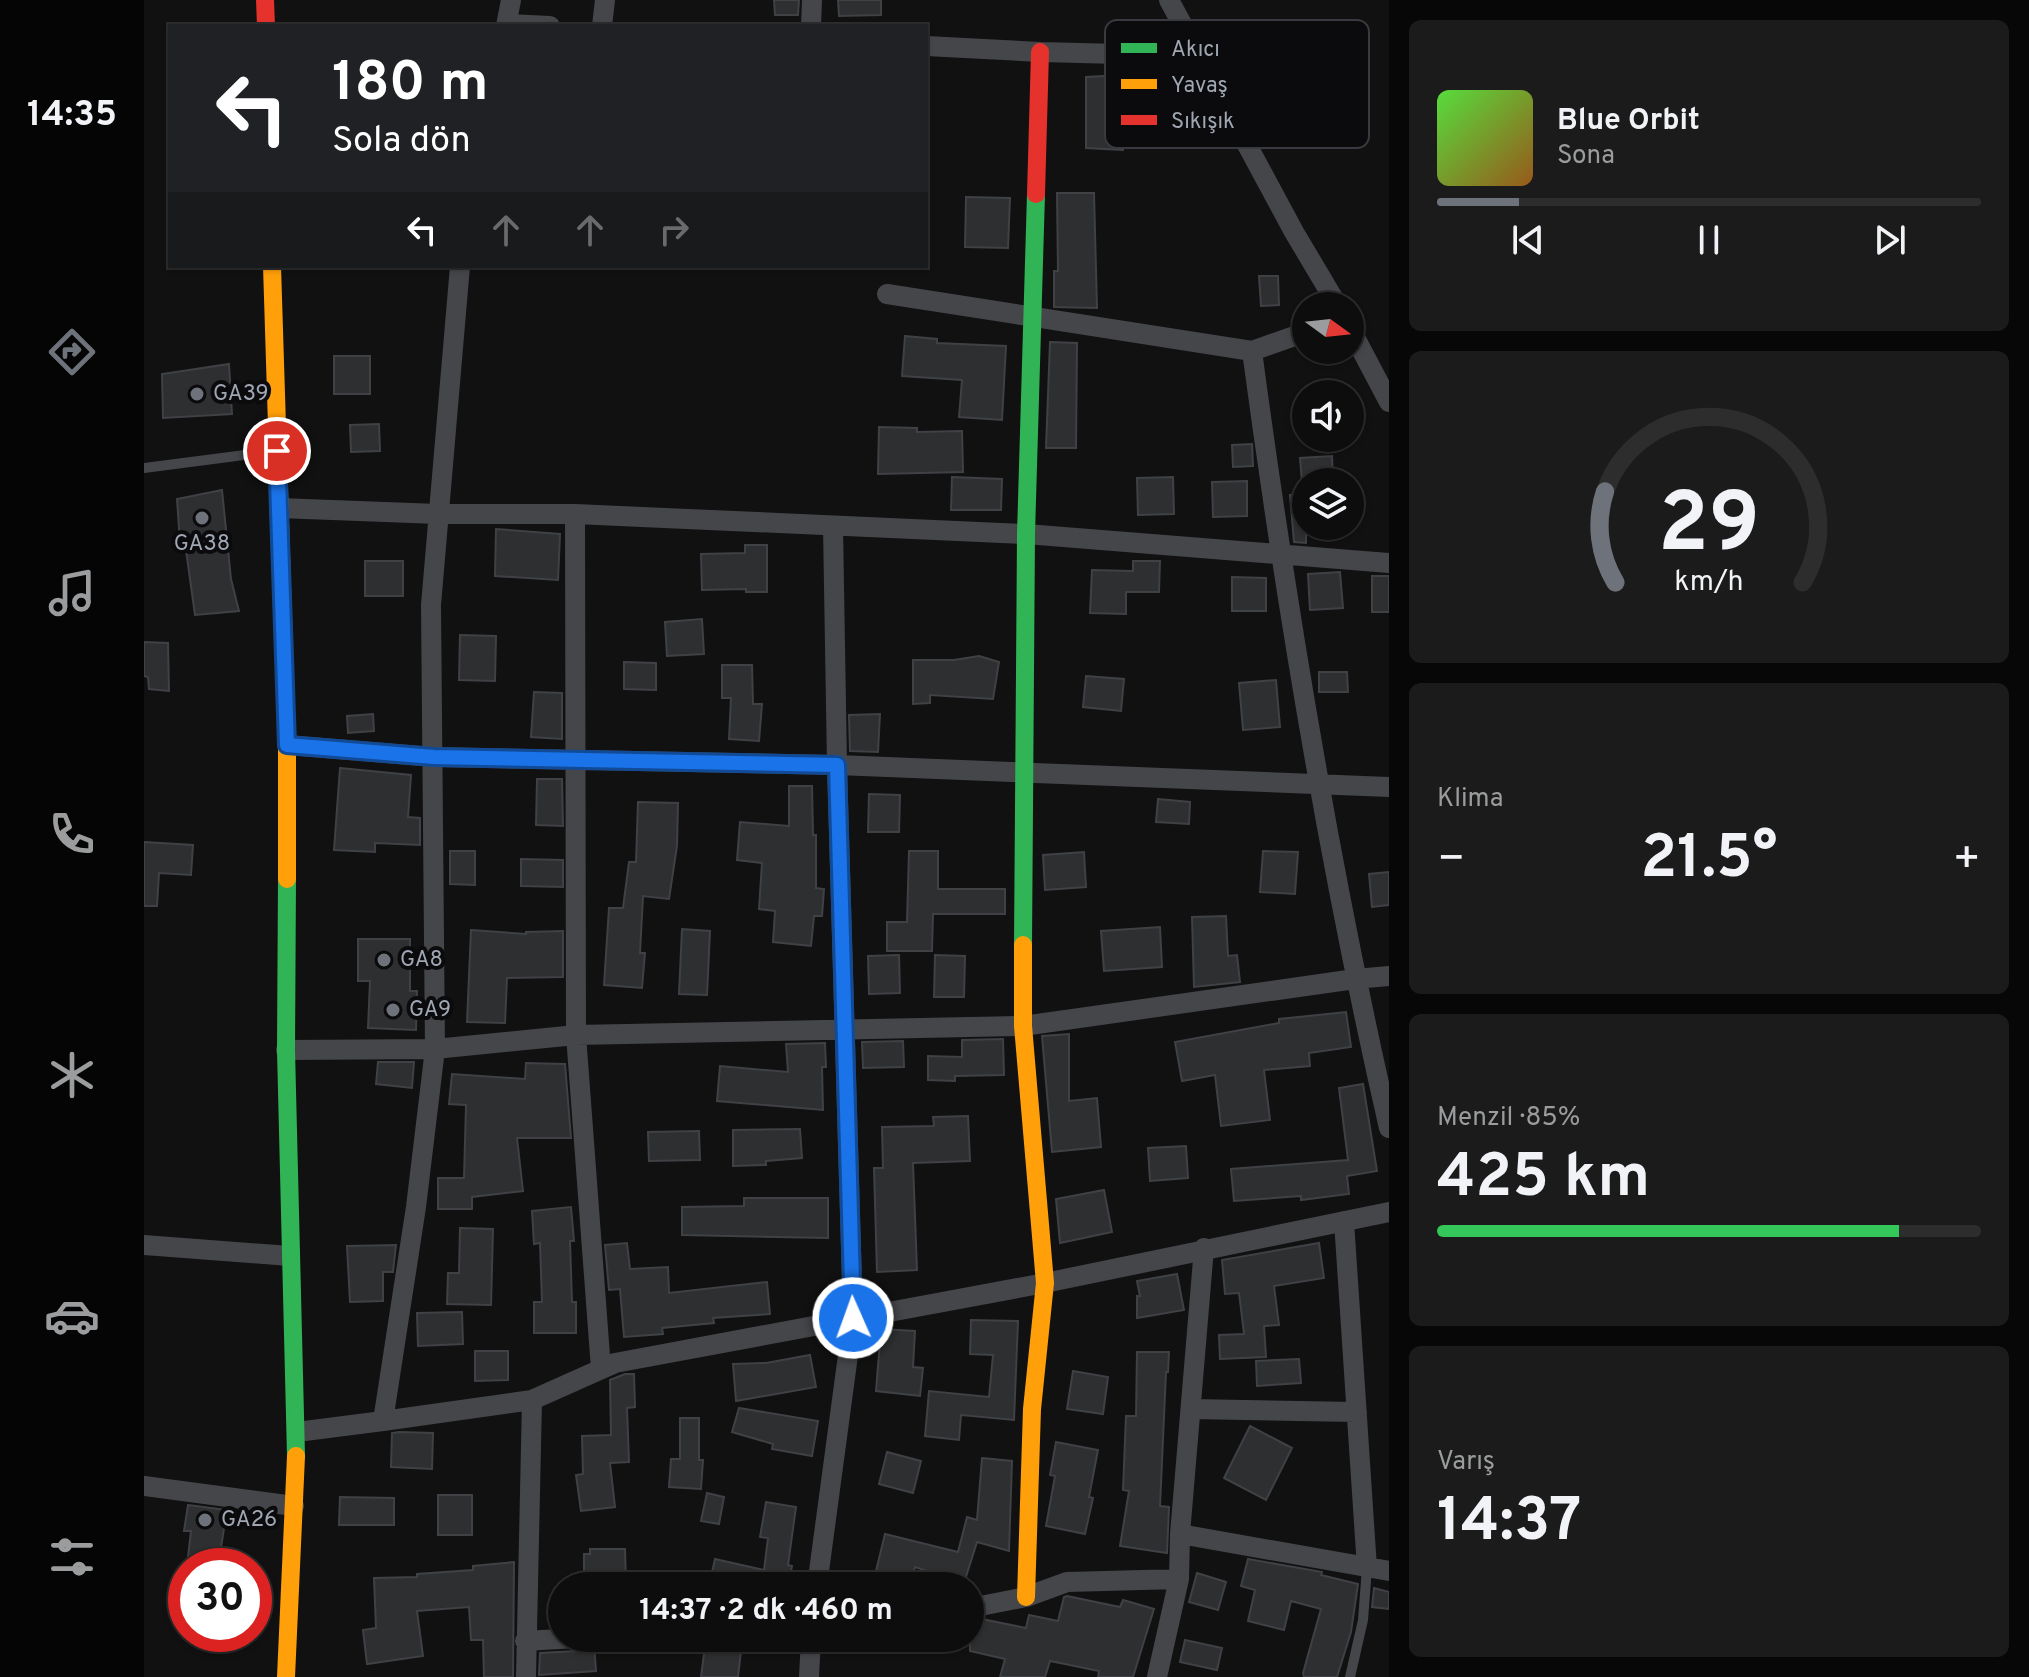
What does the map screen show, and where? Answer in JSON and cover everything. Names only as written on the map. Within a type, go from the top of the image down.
[{"type":"street","points":[[265,0],[266,24]]},
{"type":"street","points":[[507,24],[511,0]]},
{"type":"street","points":[[602,24],[605,0]]},
{"type":"street","points":[[811,24],[812,0]]},
{"type":"street","points":[[1169,0],[1180,20]]},
{"type":"street","points":[[928,46],[1105,54]]},
{"type":"street","points":[[1026,1597],[1032,1409],[1045,1283],[1023,1026],[1026,534],[1040,52]]},
{"type":"street","points":[[1249,148],[1328,292]]},
{"type":"street","points":[[272,268],[287,745],[286,1050],[297,1432],[286,1677]]},
{"type":"street","points":[[383,1421],[416,1207],[435,1049],[431,605],[460,268]]},
{"type":"street","points":[[887,294],[1252,351],[1292,337]]},
{"type":"street","points":[[1252,351],[1279,556],[1317,782],[1355,979],[1389,1128]]},
{"type":"street","points":[[1364,355],[1389,402]]},
{"type":"street","points":[[279,508],[438,514],[575,514],[1026,534],[1389,563]]},
{"type":"street","points":[[575,514],[576,1035],[601,1369]]},
{"type":"street","points":[[819,1572],[853,1318],[843,1028],[833,526]]},
{"type":"street","points":[[287,745],[434,757],[837,765],[1389,787]]},
{"type":"street","points":[[286,1050],[435,1049],[576,1035],[1023,1026],[1389,976]]},
{"type":"street","points":[[297,1432],[532,1400],[615,1363],[1045,1283],[1389,1212]]},
{"type":"street","points":[[1344,1221],[1367,1568]]},
{"type":"street","points":[[144,1245],[290,1256]]},
{"type":"street","points":[[1157,1677],[1179,1579],[1204,1248]]},
{"type":"street","points":[[526,1677],[532,1400]]},
{"type":"street","points":[[1191,1409],[1357,1412]]},
{"type":"street","points":[[144,1486],[294,1506]]},
{"type":"street","points":[[1180,1534],[1389,1571]]},
{"type":"street","points":[[984,1605],[1026,1597],[1067,1582],[1179,1579]]},
{"type":"street","points":[[525,1641],[548,1640]]},
{"type":"street","points":[[809,1677],[810,1652]]},
{"type":"lane","points":[[144,468],[277,451]]},
{"type":"lane","points":[[1350,1677],[1363,1620],[1367,1568]]},
{"type":"building","points":[[774,0],[799,0],[798,15],[775,15]]},
{"type":"building","points":[[838,0],[881,0],[881,15],[839,16]]},
{"type":"building","points":[[1105,76],[1105,148],[1123,150],[1086,148],[1086,77]]},
{"type":"building","points":[[1057,193],[1094,193],[1097,308],[1054,307],[1054,271],[1058,271]]},
{"type":"building","points":[[966,197],[1010,198],[1008,248],[965,247]]},
{"type":"building","points":[[1259,276],[1278,276],[1279,305],[1261,306]]},
{"type":"building","points":[[905,336],[937,339],[937,343],[1006,346],[1002,420],[959,417],[962,380],[902,376]]},
{"type":"building","points":[[1050,342],[1077,343],[1076,448],[1046,448]]},
{"type":"building","points":[[334,356],[370,356],[370,394],[334,394]]},
{"type":"building","name":"GA39","points":[[229,364],[232,414],[163,418],[162,374]]},
{"type":"building","points":[[379,424],[380,451],[351,452],[350,425]]},
{"type":"building","points":[[879,427],[917,428],[917,432],[962,431],[963,472],[878,474]]},
{"type":"building","points":[[1252,444],[1253,466],[1233,467],[1232,445]]},
{"type":"building","points":[[1332,456],[1332,468],[1301,468],[1300,458]]},
{"type":"building","points":[[952,477],[1002,479],[1001,510],[951,510]]},
{"type":"building","points":[[1173,477],[1174,514],[1138,515],[1137,478]]},
{"type":"building","points":[[1247,481],[1247,516],[1213,517],[1212,482]]},
{"type":"building","points":[[222,490],[231,579],[239,611],[195,615],[185,543],[180,543],[177,499]]},
{"type":"building","points":[[496,529],[560,534],[558,580],[495,576]]},
{"type":"building","points":[[745,545],[767,545],[767,592],[702,590],[701,554],[745,553]]},
{"type":"building","points":[[365,561],[403,561],[403,596],[365,596]]},
{"type":"building","points":[[1133,561],[1160,561],[1159,592],[1126,592],[1126,614],[1090,613],[1092,570],[1133,571]]},
{"type":"building","points":[[1340,572],[1343,608],[1310,610],[1308,574]]},
{"type":"building","points":[[1372,576],[1389,576],[1389,612],[1372,612]]},
{"type":"building","points":[[1232,577],[1266,578],[1266,611],[1232,611]]},
{"type":"building","points":[[702,619],[704,654],[667,656],[665,622]]},
{"type":"building","points":[[460,635],[496,636],[495,681],[459,680]]},
{"type":"building","points":[[144,642],[168,643],[169,691],[149,689],[148,677],[144,676]]},
{"type":"building","points":[[979,656],[999,662],[993,699],[930,695],[930,703],[913,704],[913,660],[954,660]]},
{"type":"building","points":[[624,662],[656,663],[656,690],[624,689]]},
{"type":"building","points":[[722,665],[752,665],[753,704],[762,704],[759,741],[729,739],[731,698],[722,698]]},
{"type":"building","points":[[1319,672],[1347,672],[1348,692],[1319,692]]},
{"type":"building","points":[[1086,676],[1124,679],[1121,711],[1083,707]]},
{"type":"building","points":[[1276,680],[1280,727],[1243,730],[1239,683]]},
{"type":"building","points":[[534,692],[562,693],[562,739],[531,737]]},
{"type":"building","points":[[373,714],[374,731],[348,733],[347,716]]},
{"type":"building","points":[[880,714],[878,752],[850,751],[849,715]]},
{"type":"building","points":[[340,768],[411,775],[408,817],[420,818],[420,845],[375,843],[375,852],[334,850]]},
{"type":"building","points":[[537,779],[562,779],[563,826],[536,825]]},
{"type":"building","points":[[789,786],[812,786],[816,888],[824,889],[822,916],[814,916],[811,946],[773,942],[775,911],[759,909],[762,863],[737,860],[740,822],[789,826]]},
{"type":"building","points":[[869,794],[900,795],[899,832],[868,832]]},
{"type":"building","points":[[1158,799],[1190,802],[1189,824],[1156,822]]},
{"type":"building","points":[[638,802],[678,803],[677,846],[669,899],[643,896],[640,953],[645,953],[642,988],[604,985],[609,908],[623,908],[629,862],[636,862]]},
{"type":"building","points":[[144,842],[193,845],[191,875],[159,873],[157,906],[144,906]]},
{"type":"building","points":[[450,851],[475,851],[475,885],[450,884]]},
{"type":"building","points":[[909,851],[938,851],[938,889],[1005,889],[1005,914],[933,914],[932,951],[887,951],[887,922],[907,922]]},
{"type":"building","points":[[1263,851],[1298,852],[1295,894],[1260,892]]},
{"type":"building","points":[[1084,852],[1086,887],[1045,890],[1043,855]]},
{"type":"building","points":[[521,859],[563,860],[563,887],[521,886]]},
{"type":"building","points":[[1389,872],[1389,905],[1372,907],[1369,874]]},
{"type":"building","points":[[1226,916],[1228,956],[1237,955],[1240,982],[1194,987],[1192,917]]},
{"type":"building","points":[[1160,927],[1162,967],[1104,971],[1101,931]]},
{"type":"building","points":[[682,929],[710,931],[707,995],[679,994]]},
{"type":"building","points":[[471,930],[526,934],[563,931],[563,977],[507,978],[505,1023],[467,1022]]},
{"type":"building","points":[[358,939],[410,939],[410,991],[417,991],[416,1030],[368,1028],[370,981],[358,981]]},
{"type":"building","points":[[899,955],[900,993],[869,994],[868,956]]},
{"type":"building","points":[[935,955],[965,956],[964,997],[934,997]]},
{"type":"building","points":[[1346,1012],[1351,1047],[1309,1053],[1310,1066],[1264,1070],[1270,1120],[1221,1126],[1215,1075],[1182,1081],[1175,1042],[1279,1023],[1279,1019]]},
{"type":"building","points":[[1069,1034],[1069,1101],[1097,1098],[1101,1147],[1052,1152],[1042,1036]]},
{"type":"building","points":[[1003,1039],[1004,1075],[955,1076],[955,1081],[928,1080],[928,1056],[962,1057],[962,1040]]},
{"type":"building","points":[[903,1041],[904,1067],[863,1068],[862,1042]]},
{"type":"building","points":[[825,1043],[823,1110],[717,1101],[720,1066],[788,1072],[786,1044]]},
{"type":"building","points":[[378,1062],[414,1062],[412,1088],[376,1084]]},
{"type":"building","points":[[526,1063],[565,1064],[571,1138],[517,1138],[523,1191],[472,1197],[472,1209],[438,1209],[438,1178],[464,1178],[466,1105],[449,1104],[452,1074],[525,1079]]},
{"type":"building","points":[[1363,1084],[1377,1171],[1347,1176],[1349,1194],[1301,1200],[1301,1196],[1234,1201],[1231,1169],[1348,1160],[1339,1088]]},
{"type":"building","points":[[968,1116],[970,1161],[913,1163],[917,1270],[877,1272],[874,1168],[883,1168],[882,1127],[934,1126],[933,1117]]},
{"type":"building","points":[[800,1129],[802,1158],[766,1161],[766,1165],[733,1166],[733,1130]]},
{"type":"building","points":[[699,1131],[700,1160],[649,1161],[648,1132]]},
{"type":"building","points":[[1186,1146],[1188,1178],[1150,1181],[1148,1148]]},
{"type":"building","points":[[1104,1190],[1112,1232],[1060,1243],[1056,1199]]},
{"type":"building","points":[[744,1198],[828,1198],[828,1238],[682,1235],[682,1207],[744,1206]]},
{"type":"building","points":[[571,1207],[574,1241],[570,1241],[572,1302],[576,1302],[576,1333],[534,1333],[534,1302],[542,1302],[540,1243],[534,1244],[532,1211]]},
{"type":"building","points":[[460,1228],[493,1229],[491,1305],[447,1304],[448,1273],[459,1273]]},
{"type":"building","points":[[627,1243],[630,1269],[668,1267],[669,1293],[767,1282],[770,1314],[713,1318],[714,1323],[662,1328],[663,1334],[624,1337],[620,1289],[609,1290],[605,1245]]},
{"type":"building","points":[[1319,1243],[1324,1278],[1274,1286],[1279,1325],[1264,1326],[1266,1357],[1220,1359],[1219,1335],[1244,1334],[1239,1293],[1225,1294],[1222,1260]]},
{"type":"building","points":[[396,1245],[393,1272],[383,1272],[383,1301],[350,1302],[347,1246]]},
{"type":"building","points":[[1177,1274],[1184,1310],[1137,1318],[1137,1296],[1140,1296],[1137,1281]]},
{"type":"building","points":[[462,1312],[463,1344],[418,1346],[417,1313]]},
{"type":"building","points":[[971,1320],[1018,1321],[1014,1420],[961,1415],[959,1440],[925,1436],[929,1391],[989,1397],[993,1355],[970,1354]]},
{"type":"building","points":[[881,1329],[915,1331],[913,1367],[923,1368],[920,1396],[876,1391]]},
{"type":"building","points":[[475,1351],[508,1351],[508,1380],[475,1381]]},
{"type":"building","points":[[1137,1352],[1169,1352],[1160,1506],[1169,1507],[1167,1553],[1120,1546],[1129,1491],[1123,1490],[1126,1416],[1136,1416]]},
{"type":"building","points":[[810,1355],[816,1387],[736,1401],[733,1364],[766,1363]]},
{"type":"building","points":[[1299,1359],[1301,1383],[1257,1386],[1256,1361]]},
{"type":"building","points":[[1073,1371],[1108,1377],[1103,1414],[1067,1409]]},
{"type":"building","points":[[634,1374],[635,1407],[627,1408],[629,1462],[610,1463],[615,1507],[581,1511],[576,1475],[583,1474],[582,1436],[611,1435],[610,1380]]},
{"type":"building","points":[[739,1408],[818,1421],[812,1456],[772,1449],[773,1444],[732,1432]]},
{"type":"building","points":[[680,1418],[699,1418],[699,1460],[703,1460],[701,1489],[669,1487],[671,1459],[680,1459]]},
{"type":"building","points":[[1250,1426],[1292,1448],[1266,1500],[1224,1478]]},
{"type":"building","points":[[392,1433],[433,1433],[432,1469],[391,1467]]},
{"type":"building","points":[[1056,1442],[1098,1450],[1085,1534],[1046,1526],[1055,1476],[1050,1475]]},
{"type":"building","points":[[887,1452],[921,1461],[913,1493],[879,1484]]},
{"type":"building","points":[[982,1458],[1012,1461],[1009,1551],[977,1542],[967,1572],[930,1572],[915,1567],[914,1572],[876,1572],[885,1534],[958,1552],[967,1517],[977,1520]]},
{"type":"building","points":[[707,1493],[724,1497],[719,1524],[701,1521]]},
{"type":"building","points":[[438,1495],[472,1495],[472,1535],[438,1535]]},
{"type":"building","points":[[340,1497],[394,1498],[394,1525],[339,1525]]},
{"type":"building","points":[[766,1502],[796,1507],[788,1565],[792,1566],[791,1572],[712,1572],[715,1559],[764,1570],[768,1538],[760,1537]]},
{"type":"building","name":"GA26","points":[[188,1505],[227,1510],[221,1548],[189,1548],[191,1531],[184,1531]]},
{"type":"building","points":[[590,1549],[625,1549],[626,1572],[584,1572],[584,1554],[590,1554]]},
{"type":"building","points":[[1248,1559],[1322,1572],[1321,1575],[1358,1584],[1351,1632],[1337,1677],[1304,1677],[1303,1673],[1321,1609],[1291,1601],[1284,1630],[1248,1621],[1255,1590],[1241,1586]]},
{"type":"building","points":[[514,1562],[513,1677],[484,1677],[483,1640],[471,1640],[469,1607],[417,1611],[423,1656],[367,1664],[363,1630],[376,1628],[374,1578],[417,1577],[417,1574],[473,1570],[473,1566]]},
{"type":"building","points":[[1197,1573],[1226,1582],[1218,1610],[1189,1602]]},
{"type":"building","points":[[1374,1588],[1389,1592],[1389,1609],[1372,1607]]},
{"type":"building","points":[[1064,1597],[1120,1607],[1123,1600],[1154,1609],[1133,1677],[1098,1677],[1099,1671],[1050,1661],[1045,1677],[1000,1677],[1005,1659],[974,1652],[984,1652],[984,1619],[1026,1628],[1029,1615],[1058,1621]]},
{"type":"building","points":[[1185,1640],[1222,1648],[1217,1670],[1180,1662]]},
{"type":"building","points":[[595,1652],[596,1671],[539,1675],[540,1653]]},
{"type":"building","points":[[704,1652],[741,1652],[738,1677],[701,1677]]},
{"type":"traffic: fast","points":[[1023,945],[1026,534],[1036,194]]},
{"type":"traffic: fast","points":[[287,879],[286,1050],[296,1456]]},
{"type":"traffic: slow","points":[[272,268],[287,745],[287,879]]},
{"type":"traffic: slow","points":[[1023,945],[1023,1026],[1045,1283],[1032,1409],[1026,1597]]},
{"type":"traffic: slow","points":[[286,1677],[296,1456]]},
{"type":"traffic: jam","points":[[265,0],[266,24]]},
{"type":"traffic: jam","points":[[1036,194],[1040,52]]},
{"type":"place","name":"GA39","points":[[197,394]]},
{"type":"place","name":"GA38","points":[[202,518]]},
{"type":"place","name":"GA8","points":[[384,960]]},
{"type":"place","name":"GA9","points":[[393,1010]]},
{"type":"place","name":"GA26","points":[[205,1520]]},
{"type":"route","points":[[277,451],[287,745],[434,757],[837,765],[853,1318]]}]
